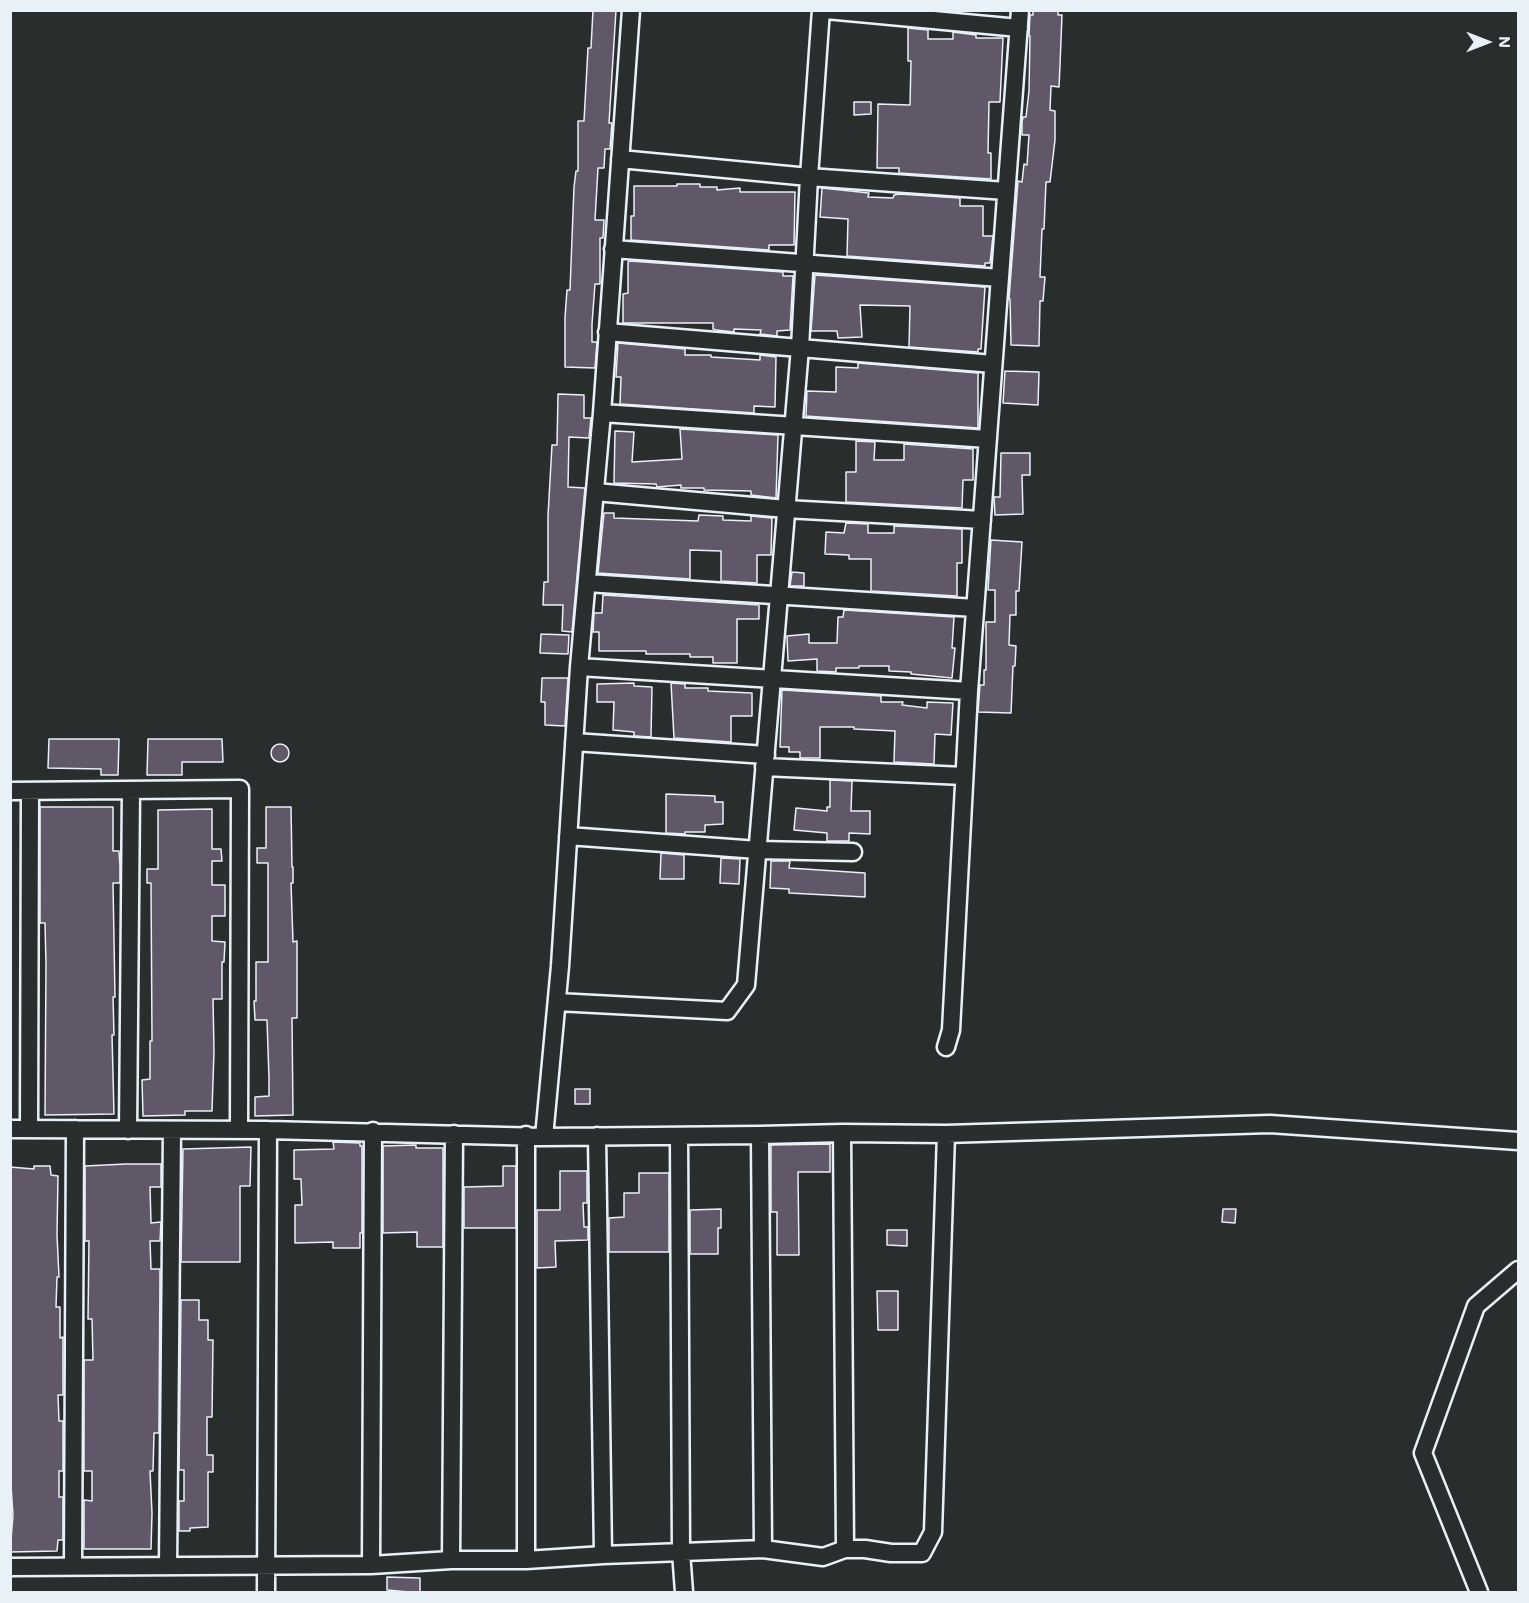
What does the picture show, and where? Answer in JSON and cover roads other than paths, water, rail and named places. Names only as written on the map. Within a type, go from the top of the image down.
[{"type":"street","points":[[544,1137],[557,1002],[579,667],[602,414],[631,10]]},
{"type":"street","points":[[557,1002],[727,1011],[747,986],[800,348],[809,177],[823,10],[1019,28]]},
{"type":"street","points":[[946,1047],[951,1030],[969,691],[1020,10]]},
{"type":"street","points":[[620,159],[809,177],[1006,191]]},
{"type":"street","points":[[613,249],[1000,278]]},
{"type":"street","points":[[607,332],[993,363]]},
{"type":"street","points":[[602,414],[988,439]]},
{"type":"street","points":[[595,492],[786,509],[982,520]]},
{"type":"street","points":[[587,583],[975,608]]},
{"type":"street","points":[[579,667],[969,691]]},
{"type":"street","points":[[574,742],[765,761],[964,776]]},
{"type":"street","points":[[10,790],[240,789],[239,1130]]},
{"type":"street","points":[[29,1129],[30,791]]},
{"type":"street","points":[[128,1130],[131,791]]},
{"type":"street","points":[[568,836],[758,850],[853,852]]},
{"type":"street","points":[[10,1129],[373,1131],[544,1137],[946,1134],[1270,1124],[1518,1141]]},
{"type":"street","points":[[73,1566],[75,1129]]},
{"type":"street","points":[[168,1566],[172,1130]]},
{"type":"street","points":[[266,1593],[268,1130]]},
{"type":"street","points":[[371,1565],[373,1131]]},
{"type":"street","points":[[842,1133],[845,1549]]},
{"type":"street","points":[[451,1560],[454,1134]]},
{"type":"street","points":[[10,1567],[371,1565],[763,1549],[823,1557],[845,1549],[865,1548],[891,1553],[922,1553],[933,1532],[946,1134]]},
{"type":"street","points":[[526,1135],[526,1560]]},
{"type":"street","points":[[760,1135],[763,1549]]},
{"type":"street","points":[[597,1136],[603,1555]]},
{"type":"street","points":[[679,1136],[681,1552],[684,1593]]},
{"type":"street","points":[[1479,1593],[1424,1453],[1476,1306],[1518,1270]]}]
